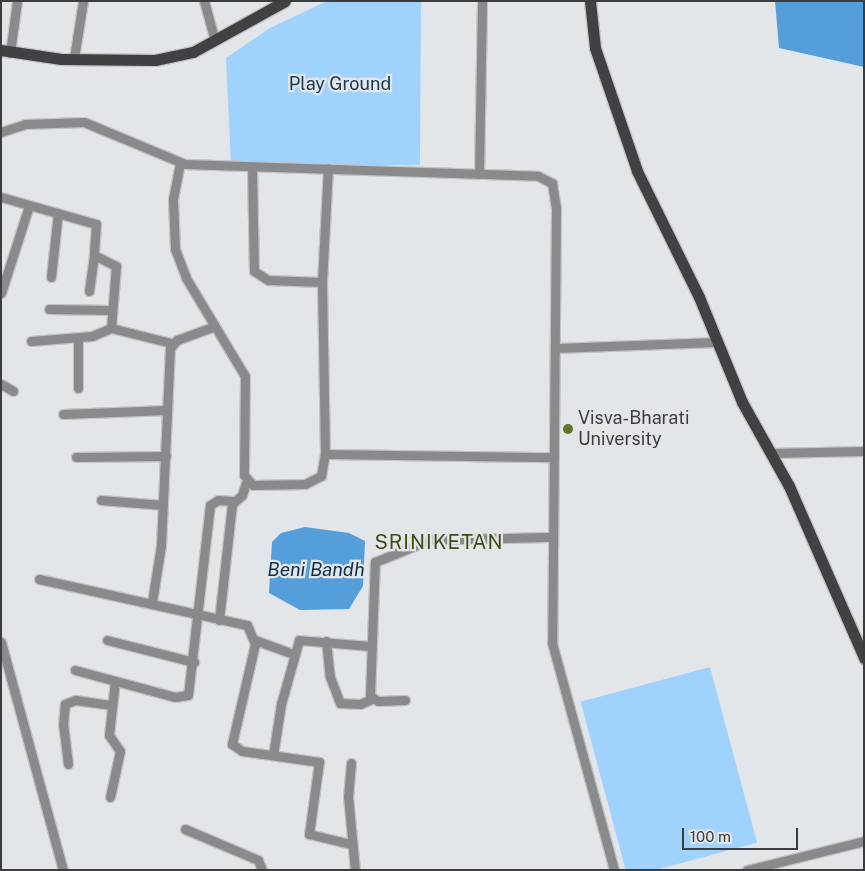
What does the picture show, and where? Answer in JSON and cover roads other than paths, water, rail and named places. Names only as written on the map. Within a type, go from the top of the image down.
[{"type":"main road","points":[[5,51],[74,58],[154,60],[214,41],[285,1]]},
{"type":"main road","points":[[590,1],[595,48],[637,172],[835,587],[864,658]]},
{"type":"street","points":[[5,51],[17,1]]},
{"type":"street","points":[[74,58],[83,1]]},
{"type":"street","points":[[204,1],[214,41]]},
{"type":"street","points":[[479,174],[482,1]]},
{"type":"street","points":[[1,132],[25,124],[84,122],[180,163],[252,168],[328,168],[538,176],[553,185],[555,348],[552,643],[614,870]]},
{"type":"street","points":[[75,670],[184,698],[190,690],[194,662],[210,505],[218,500],[233,501],[242,496],[246,483],[246,382],[175,249],[173,198],[180,163]]},
{"type":"street","points":[[252,168],[254,271],[268,280],[322,282]]},
{"type":"street","points":[[246,483],[314,482],[321,476],[325,454],[322,282],[328,168]]},
{"type":"street","points":[[1,197],[96,224],[89,291]]},
{"type":"street","points":[[1,292],[29,206]]},
{"type":"street","points":[[51,278],[58,213]]},
{"type":"street","points":[[94,255],[116,266],[110,310],[111,328]]},
{"type":"street","points":[[49,309],[110,310]]},
{"type":"street","points":[[32,341],[78,338],[111,328],[171,344],[215,326]]},
{"type":"street","points":[[78,338],[78,388]]},
{"type":"street","points":[[555,348],[718,342]]},
{"type":"street","points":[[152,602],[163,505],[171,344]]},
{"type":"street","points":[[1,384],[13,391]]},
{"type":"street","points":[[63,414],[168,410]]},
{"type":"street","points":[[770,453],[864,451]]},
{"type":"street","points":[[325,454],[554,456]]},
{"type":"street","points":[[76,457],[166,456]]},
{"type":"street","points":[[101,500],[163,505]]},
{"type":"street","points":[[219,620],[233,501]]},
{"type":"street","points":[[372,699],[372,569],[380,558],[429,540],[553,537]]},
{"type":"street","points":[[39,579],[152,602],[198,616],[248,626],[255,640],[232,744],[242,751],[319,762],[309,834],[350,844]]},
{"type":"street","points":[[107,640],[194,662]]},
{"type":"street","points":[[255,640],[293,654]]},
{"type":"street","points":[[273,755],[293,654],[299,640],[371,646]]},
{"type":"street","points":[[1,642],[62,870]]},
{"type":"street","points":[[326,642],[330,677],[340,703],[360,704],[372,699],[405,700]]},
{"type":"street","points":[[110,797],[120,751],[109,738],[115,681]]},
{"type":"street","points":[[68,764],[62,725],[65,704],[75,700],[112,705]]},
{"type":"street","points":[[351,763],[350,844],[355,870]]},
{"type":"street","points":[[184,829],[258,860],[262,870]]},
{"type":"street","points":[[747,870],[864,841]]},
{"type":"water","points":[[775,1],[864,1],[864,67],[779,48]]},
{"type":"water","name":"Beni Bandh","points":[[305,527],[349,533],[365,541],[363,586],[349,609],[300,610],[269,593],[272,542],[281,533]]},
{"type":"place","name":"Visva-Bharati University","points":[[568,429]]},
{"type":"district","name":"SRINIKETAN","points":[[439,542]]},
{"type":"park label","name":"Play Ground","points":[[340,84]]}]
